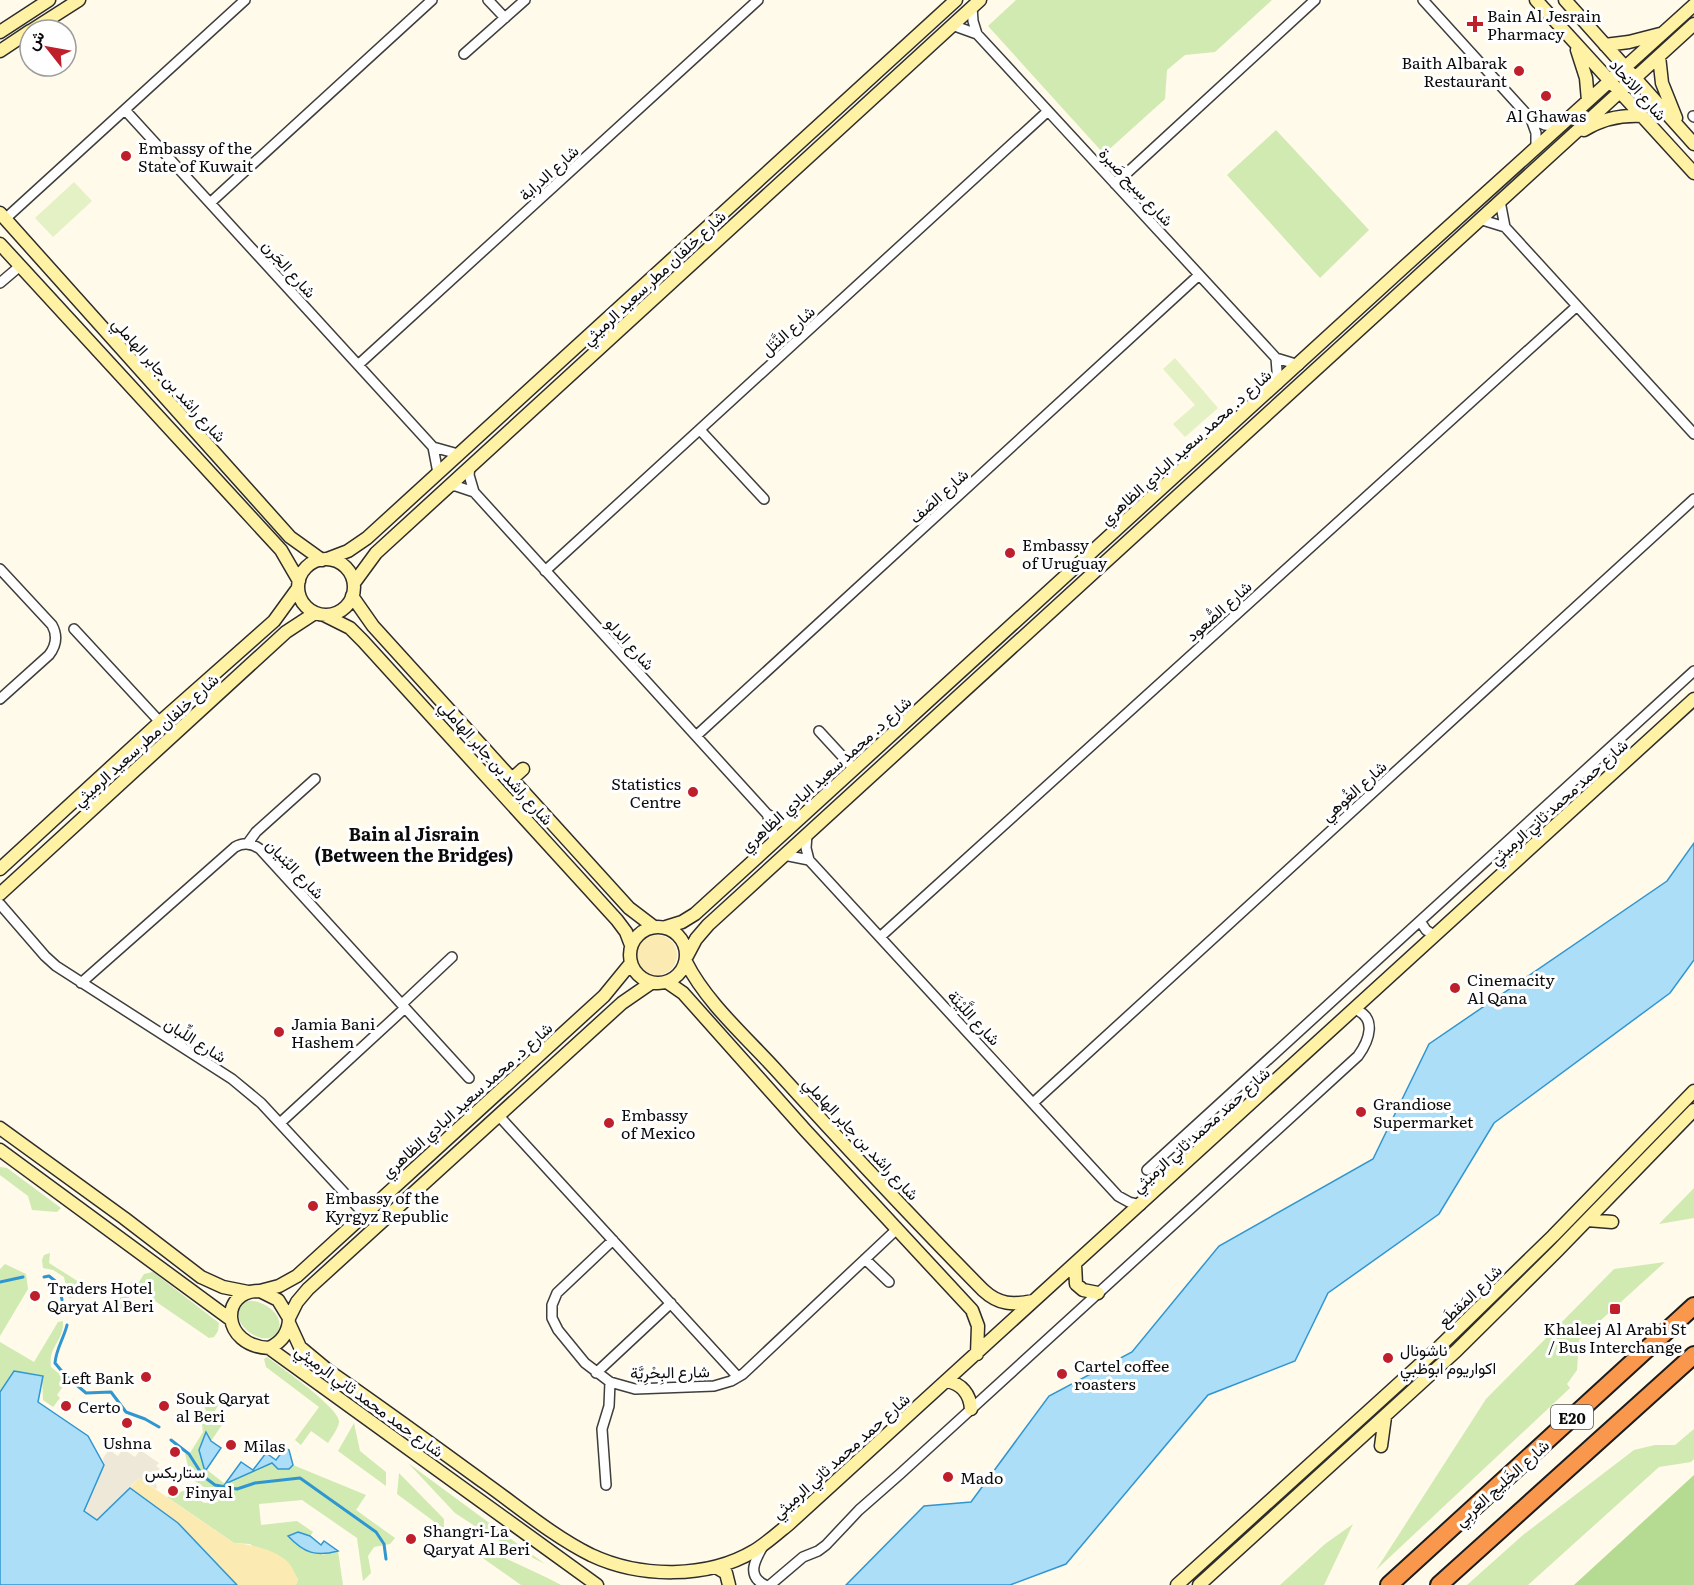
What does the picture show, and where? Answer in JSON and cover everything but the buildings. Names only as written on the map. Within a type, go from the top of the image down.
[{"type":"highway","name":"شارع الخَلِيج العَربِي","points":[[1389,1585],[1694,1306]]},
{"type":"highway","name":"E20","points":[[1439,1585],[1694,1355]]},
{"type":"street","points":[[0,32],[49,0]]},
{"type":"street","points":[[51,18],[79,0]]},
{"type":"street","points":[[2,216],[125,110],[245,0]]},
{"type":"street","points":[[210,203],[432,0]]},
{"type":"street","points":[[488,0],[505,18]]},
{"type":"street","points":[[464,54],[525,0]]},
{"type":"street","name":"شارع الدرابة","points":[[358,365],[758,0]]},
{"type":"street","name":"شارع خلفان مطر سعيد الرميثي","points":[[324,559],[358,545],[956,0]]},
{"type":"street","points":[[1115,184],[1315,0]]},
{"type":"street","points":[[1423,0],[1531,119],[1536,133],[1536,148]]},
{"type":"street","name":"شارع الاتحاد","points":[[1536,0],[1694,173]]},
{"type":"street","name":"شارع الاتحاد","points":[[1565,0],[1694,144]]},
{"type":"street","points":[[976,4],[973,21],[977,34]]},
{"type":"street","name":"شارع خلفان مطر سعيد الرميثي","points":[[354,583],[376,553],[976,4]]},
{"type":"street","name":"شارع د. محمد سعيد البادي الظاهري","points":[[686,959],[696,939],[708,925],[1619,91],[1630,73],[1664,33],[1694,5]]},
{"type":"street","name":"شارع د. محمد سعيد البادي الظاهري","points":[[660,927],[682,922],[695,914],[1610,81],[1630,73],[1659,56],[1694,24]]},
{"type":"street","name":"شارع سِيح صَبرة","points":[[952,25],[977,34],[1275,358]]},
{"type":"street","points":[[1605,45],[1629,42],[1664,33]]},
{"type":"street","points":[[0,51],[18,39]]},
{"type":"street","points":[[1574,43],[1585,72],[1588,101]]},
{"type":"street","points":[[1659,56],[1664,91],[1684,133]]},
{"type":"street","name":"شارع الجَرن","points":[[125,110],[433,447]]},
{"type":"street","name":"شارع النَّتَل","points":[[545,571],[1048,111]]},
{"type":"street","points":[[1565,141],[1599,122],[1618,117],[1642,116]]},
{"type":"street","points":[[1531,119],[1545,125],[1559,127]]},
{"type":"street","points":[[1500,201],[1505,227]]},
{"type":"street","name":"شارع راشد بن جابر الهاملي","points":[[2,216],[290,537],[324,559]]},
{"type":"street","points":[[1479,219],[1505,227],[1694,434]]},
{"type":"street","points":[[1443,234],[1444,242],[1451,245]]},
{"type":"street","name":"شارع راشد بن جابر الهاملي","points":[[0,244],[281,550],[299,585]]},
{"type":"street","points":[[0,283],[20,266]]},
{"type":"street","name":"شارع الصَف","points":[[696,736],[1199,275]]},
{"type":"street","name":"شارع الصُّعود","points":[[880,937],[1577,306]]},
{"type":"street","points":[[1278,384],[1275,358],[1299,365]]},
{"type":"street","points":[[519,399],[531,411]]},
{"type":"street","points":[[700,430],[764,499]]},
{"type":"street","points":[[438,472],[433,447],[458,454]]},
{"type":"street","points":[[470,467],[469,475],[474,492]]},
{"type":"street","points":[[448,486],[474,492]]},
{"type":"street","name":"شارع الدلو","points":[[474,492],[767,814],[780,821],[795,823]]},
{"type":"street","name":"شارع الغُوهي","points":[[1033,1103],[1694,499]]},
{"type":"street","points":[[324,559],[335,560],[347,569],[354,583],[352,596],[341,610],[333,614],[320,614],[303,603],[299,585],[307,567],[324,559]]},
{"type":"street","points":[[0,568],[52,625],[56,635],[55,646],[49,655],[0,699]]},
{"type":"street","name":"شارع خلفان مطر سعيد الرميثي","points":[[0,869],[274,621],[299,585]]},
{"type":"street","name":"شارع راشد بن جابر الهاملي","points":[[352,596],[373,626],[629,908],[660,927]]},
{"type":"street","name":"شارع خلفان مطر سعيد الرميثي","points":[[0,894],[286,632],[320,614]]},
{"type":"street","name":"شارع راشد بن جابر الهاملي","points":[[320,614],[350,628],[363,640],[617,920],[626,932],[631,945]]},
{"type":"street","points":[[74,630],[160,722]]},
{"type":"street","points":[[1147,1170],[1694,671]]},
{"type":"street","name":"شارع حمد محمد ثاني الرميثي","points":[[289,1321],[296,1339],[309,1355],[565,1540],[592,1555],[618,1565],[658,1572],[716,1567],[753,1551],[790,1523],[977,1354],[1694,699]]},
{"type":"street","points":[[819,731],[854,769]]},
{"type":"street","points":[[873,752],[884,764]]},
{"type":"street","points":[[512,779],[523,769]]},
{"type":"street","points":[[248,843],[256,832],[315,779]]},
{"type":"street","name":"شارع الدلو","points":[[767,814],[774,842]]},
{"type":"street","points":[[784,855],[809,860],[806,848],[807,835]]},
{"type":"street","name":"شارع البُنيان","points":[[81,984],[235,847],[248,843],[260,849],[469,1078]]},
{"type":"street","name":"شارع اللَّيْنَة","points":[[809,860],[1118,1196],[1129,1202],[1141,1204]]},
{"type":"street","name":"شارع اللِّبان","points":[[0,904],[45,956],[81,984],[232,1079],[254,1096],[364,1214]]},
{"type":"street","points":[[1417,924],[1426,930],[1431,940]]},
{"type":"street","points":[[660,927],[675,932],[682,940],[686,959],[676,978],[667,982],[651,983],[638,976],[630,963],[629,954],[631,945],[640,933],[660,927]]},
{"type":"street","points":[[280,1123],[452,957]]},
{"type":"street","name":"شارع راشد بن جابر الهاملي","points":[[686,959],[696,981],[832,1132],[983,1290],[1003,1303],[1019,1304],[1034,1300]]},
{"type":"street","name":"شارع د. محمد سعيد البادي الظاهري","points":[[254,1292],[279,1286],[297,1276],[604,996],[630,963]]},
{"type":"street","points":[[667,982],[683,993],[972,1310],[978,1326],[977,1354]]},
{"type":"street","name":"شارع د. محمد سعيد البادي الظاهري","points":[[289,1321],[308,1289],[622,1003],[651,983]]},
{"type":"street","points":[[770,1585],[803,1557],[826,1545],[859,1509],[1358,1056],[1365,1045],[1370,1027],[1365,1015],[1354,1009]]},
{"type":"street","name":"شارع المَقطَع","points":[[1177,1585],[1405,1379],[1573,1215],[1694,1091]]},
{"type":"street","name":"شارع المَقطَع","points":[[1198,1585],[1385,1417],[1501,1307],[1694,1110]]},
{"type":"street","points":[[500,1116],[738,1377]]},
{"type":"street","points":[[0,1128],[201,1277],[223,1287],[254,1292],[278,1300],[289,1321],[282,1339],[269,1348],[253,1346],[244,1341],[232,1327],[230,1319],[236,1302],[254,1292]]},
{"type":"street","points":[[1186,1134],[1196,1140],[1201,1150]]},
{"type":"street","points":[[0,1150],[230,1319]]},
{"type":"street","points":[[1118,1196],[1123,1220]]},
{"type":"street","points":[[1573,1215],[1585,1222],[1612,1221]]},
{"type":"street","name":"شارع البِحْرِيَّة","points":[[613,1239],[557,1293],[552,1305],[552,1318],[558,1330],[596,1373],[610,1382],[635,1389],[714,1386],[738,1377],[897,1229]]},
{"type":"street","points":[[865,1259],[889,1282]]},
{"type":"street","points":[[1075,1264],[1076,1284],[1083,1290],[1098,1293]]},
{"type":"street","points":[[596,1373],[671,1304]]},
{"type":"street","name":"شارع حمد محمد ثاني الرميثي","points":[[269,1348],[597,1585]]},
{"type":"street","points":[[946,1381],[966,1392],[971,1409]]},
{"type":"street","points":[[606,1485],[602,1429],[609,1406],[610,1382]]},
{"type":"street","points":[[1381,1446],[1385,1417]]},
{"type":"street","points":[[764,1544],[753,1568],[755,1577],[765,1585]]},
{"type":"street","points":[[716,1567],[726,1573],[729,1585]]},
{"type":"green space","points":[[1016,0],[1272,0],[1215,52],[1185,55],[1167,70],[1165,99],[1104,154],[988,26]]},
{"type":"green space","points":[[1276,130],[1369,230],[1320,278],[1227,175]]},
{"type":"green space","points":[[74,182],[92,201],[53,237],[35,218]]},
{"type":"green space","points":[[1175,358],[1218,408],[1185,437],[1173,424],[1195,405],[1163,369]]},
{"type":"green space","points":[[0,1167],[7,1168],[61,1208],[57,1212],[32,1210],[28,1196],[0,1175]]},
{"type":"green space","points":[[1694,1188],[1694,1218],[1659,1224]]},
{"type":"green space","points":[[50,1253],[49,1263],[87,1287],[82,1295],[69,1298],[64,1277],[53,1270],[43,1268],[44,1255]]},
{"type":"green space","points":[[1665,1262],[1579,1340],[1577,1370],[1567,1384],[1570,1388],[1376,1570],[1486,1399],[1614,1269]]},
{"type":"green space","points":[[5,1264],[26,1274],[28,1289],[0,1336],[0,1269]]},
{"type":"green space","points":[[153,1272],[219,1323],[214,1337],[209,1338],[136,1288],[120,1310],[114,1306],[131,1282],[137,1285],[144,1274]]},
{"type":"green space","points":[[246,1301],[258,1302],[275,1313],[279,1325],[278,1331],[272,1337],[256,1336],[242,1325],[238,1317],[239,1309]]},
{"type":"green space","points":[[63,1321],[61,1334],[52,1354],[51,1367],[63,1377],[64,1385],[57,1395],[60,1398],[53,1407],[43,1400],[42,1376],[14,1371],[0,1392],[0,1342],[34,1362],[58,1322]]},
{"type":"green space","points":[[267,1357],[320,1398],[337,1416],[338,1425],[328,1443],[311,1431],[301,1445],[295,1440],[319,1407],[266,1367],[264,1359]]},
{"type":"green space","points":[[219,1403],[215,1411],[226,1419],[211,1441],[221,1448],[206,1469],[225,1484],[272,1463],[289,1469],[293,1465],[366,1495],[356,1510],[395,1538],[390,1544],[374,1547],[368,1556],[371,1573],[363,1581],[357,1538],[302,1500],[259,1504],[261,1525],[297,1521],[313,1532],[310,1536],[298,1532],[322,1555],[338,1551],[343,1585],[296,1585],[298,1579],[250,1544],[234,1543],[167,1497],[186,1490],[204,1503],[218,1502],[217,1496],[192,1479],[193,1469],[188,1466],[185,1454],[190,1453],[203,1432],[201,1417],[206,1411],[204,1405]]},
{"type":"green space","points":[[354,1423],[360,1451],[386,1472],[386,1486],[338,1451]]},
{"type":"green space","points":[[1694,1429],[1694,1459],[1691,1462],[1659,1467],[1528,1585],[1467,1585],[1523,1535],[1634,1450],[1655,1445],[1675,1445]]},
{"type":"green space","points":[[408,1463],[545,1564],[490,1536],[455,1513]]},
{"type":"green space","points":[[399,1473],[444,1519],[444,1529],[397,1494]]},
{"type":"green space","points":[[1694,1475],[1694,1585],[1574,1585]]},
{"type":"green space","points":[[1353,1524],[1324,1585],[1280,1585],[1325,1544]]},
{"type":"green space","points":[[482,1546],[561,1585],[521,1585],[477,1554]]},
{"type":"sand","points":[[657,935],[665,936],[671,941],[676,947],[676,963],[671,969],[665,974],[657,975],[649,974],[643,969],[638,963],[637,955],[638,947],[643,941],[649,936]]},
{"type":"sand","points":[[139,1478],[234,1543],[262,1548],[283,1558],[298,1579],[296,1585],[237,1585],[178,1523],[130,1488]]},
{"type":"shaded area","points":[[123,1449],[135,1457],[140,1450],[159,1463],[156,1466],[160,1469],[154,1476],[157,1488],[139,1478],[97,1520],[84,1511],[104,1465],[103,1458],[109,1450],[118,1456]]},
{"type":"water","points":[[1694,843],[1694,960],[1670,993],[1494,1123],[1439,1214],[1328,1293],[1295,1361],[1208,1395],[1066,1564],[1010,1585],[846,1585],[924,1506],[971,1502],[1049,1396],[1132,1352],[1219,1246],[1373,1159],[1429,1044],[1667,881]]},
{"type":"water","points":[[14,1371],[43,1376],[38,1402],[88,1436],[104,1465],[84,1511],[97,1520],[130,1488],[178,1523],[237,1585],[0,1585],[0,1392]]},
{"type":"water","points":[[206,1432],[211,1441],[221,1448],[206,1470],[199,1450]]},
{"type":"water","points":[[285,1448],[289,1450],[293,1465],[289,1469],[278,1469],[272,1463],[225,1484],[241,1462],[253,1470],[266,1453],[276,1460]]},
{"type":"water","points":[[298,1532],[310,1536],[321,1545],[324,1541],[338,1551],[323,1554],[305,1550],[288,1536]]},
{"type":"waterway","points":[[44,1277],[49,1276],[59,1284],[62,1300]]},
{"type":"waterway","points":[[0,1282],[23,1277]]},
{"type":"waterway","points":[[67,1325],[55,1363],[65,1375],[86,1393],[111,1392],[126,1412],[159,1427]]},
{"type":"waterway","points":[[171,1440],[189,1454],[203,1476],[215,1485],[237,1489],[255,1483],[300,1478],[376,1532],[384,1544],[386,1559]]},
{"type":"place","name":"Bain Al Jesrain Pharmacy","points":[[1475,24]]},
{"type":"place","name":"Baith Albarak Restaurant","points":[[1519,71]]},
{"type":"place","name":"Al Ghawas","points":[[1546,96]]},
{"type":"place","name":"Embassy of the State of Kuwait","points":[[126,156]]},
{"type":"place","name":"Embassy of Uruguay","points":[[1010,553]]},
{"type":"place","name":"Statistics Centre","points":[[693,792]]},
{"type":"place","name":"Cinemacity Al Qana","points":[[1455,988]]},
{"type":"place","name":"Jamia Bani Hashem","points":[[279,1032]]},
{"type":"place","name":"Grandiose Supermarket","points":[[1361,1112]]},
{"type":"place","name":"Embassy of Mexico","points":[[609,1123]]},
{"type":"place","name":"Embassy of the Kyrgyz Republic","points":[[313,1206]]},
{"type":"place","name":"Traders Hotel Qaryat Al Beri","points":[[35,1296]]},
{"type":"place","name":"Khaleej Al Arabi St / Bus Interchange","points":[[1615,1309]]},
{"type":"place","name":"ناشونال اكواريوم ابوظبي","points":[[1388,1358]]},
{"type":"place","name":"Cartel coffee roasters","points":[[1062,1374]]},
{"type":"place","name":"Left Bank","points":[[146,1377]]},
{"type":"place","name":"Certo","points":[[66,1406]]},
{"type":"place","name":"Souk Qaryat al Beri","points":[[164,1406]]},
{"type":"place","name":"Ushna","points":[[127,1423]]},
{"type":"place","name":"Milas","points":[[231,1445]]},
{"type":"place","name":"ستاربكس","points":[[175,1452]]},
{"type":"place","name":"Mado","points":[[948,1477]]},
{"type":"place","name":"Finyal","points":[[173,1491]]},
{"type":"place","name":"Shangri-La Qaryat Al Beri","points":[[411,1539]]},
{"type":"district","name":"Bain al Jisrain (Between the Bridges)","points":[[414,843]]}]
